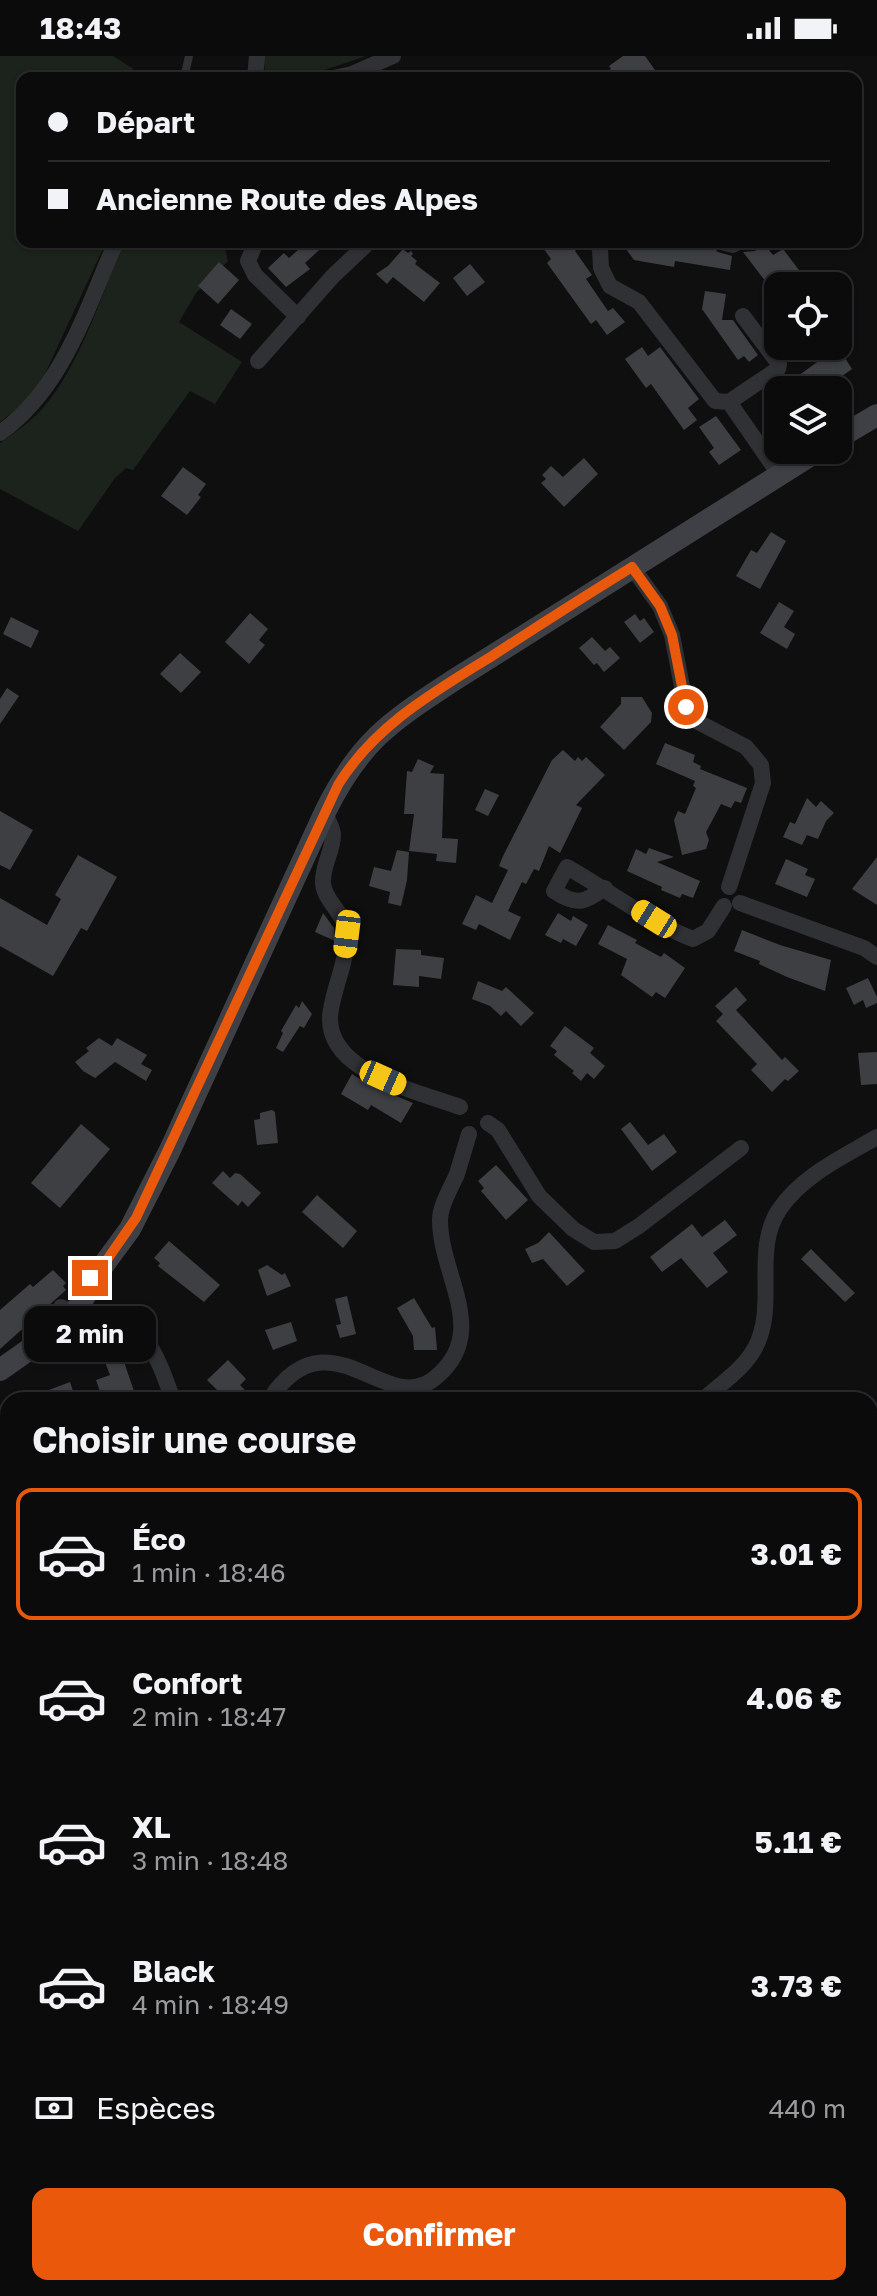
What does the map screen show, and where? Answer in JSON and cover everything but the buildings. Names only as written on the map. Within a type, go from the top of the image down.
[{"type":"main road","points":[[852,430],[877,415]]},
{"type":"main road","points":[[0,1362],[73,1313],[130,1229],[325,812],[343,776],[360,753],[398,717],[796,464]]},
{"type":"main road","points":[[0,1370],[36,1336]]},
{"type":"street","points":[[357,72],[393,56]]},
{"type":"street","points":[[0,433],[33,405],[49,385],[64,360],[113,248]]},
{"type":"street","points":[[253,248],[248,261],[255,275],[298,317]]},
{"type":"street","points":[[258,361],[333,276],[363,248]]},
{"type":"street","points":[[599,248],[601,268],[610,286],[639,302],[715,401],[729,402],[778,369],[779,364],[743,316]]},
{"type":"street","points":[[729,402],[779,474]]},
{"type":"street","points":[[605,888],[679,934],[693,939],[708,931],[740,893],[729,887],[763,783],[761,765],[746,747],[698,722],[686,707],[672,635],[660,606],[632,567]]},
{"type":"street","points":[[325,812],[333,833],[323,879],[324,891],[344,918],[347,934],[329,1020],[332,1035],[349,1061],[401,1086],[460,1107]]},
{"type":"street","points":[[732,904],[864,948],[877,957]]},
{"type":"street","points":[[488,1123],[498,1130],[539,1196],[573,1229],[594,1242],[615,1241],[639,1226],[741,1148]]},
{"type":"street","points":[[276,1392],[291,1375],[312,1364],[334,1361],[356,1367],[387,1384],[409,1388],[428,1384],[443,1372],[457,1354],[462,1338],[459,1308],[441,1234],[440,1215],[469,1134]]},
{"type":"street","points":[[712,1392],[744,1365],[758,1341],[767,1306],[767,1241],[770,1225],[779,1209],[791,1193],[809,1179],[877,1137]]},
{"type":"street","points":[[36,1336],[54,1352],[75,1336],[73,1313],[125,1322],[143,1335],[160,1363],[170,1392]]},
{"type":"shaded area","points":[[0,56],[113,56],[135,72],[16,72],[16,248],[103,248],[43,378],[29,400],[0,422]]},
{"type":"shaded area","points":[[263,56],[366,56],[319,72],[265,72]]},
{"type":"shaded area","points":[[122,248],[225,248],[228,261],[196,293],[179,322],[242,362],[215,404],[190,391],[133,470],[126,468],[115,478],[78,531],[0,489],[0,443],[34,418],[57,390],[89,328]]},
{"type":"route","points":[[90,1278],[102,1267],[136,1218],[338,785],[348,768],[379,732],[454,680],[632,567],[660,606],[672,635],[686,707]]}]
